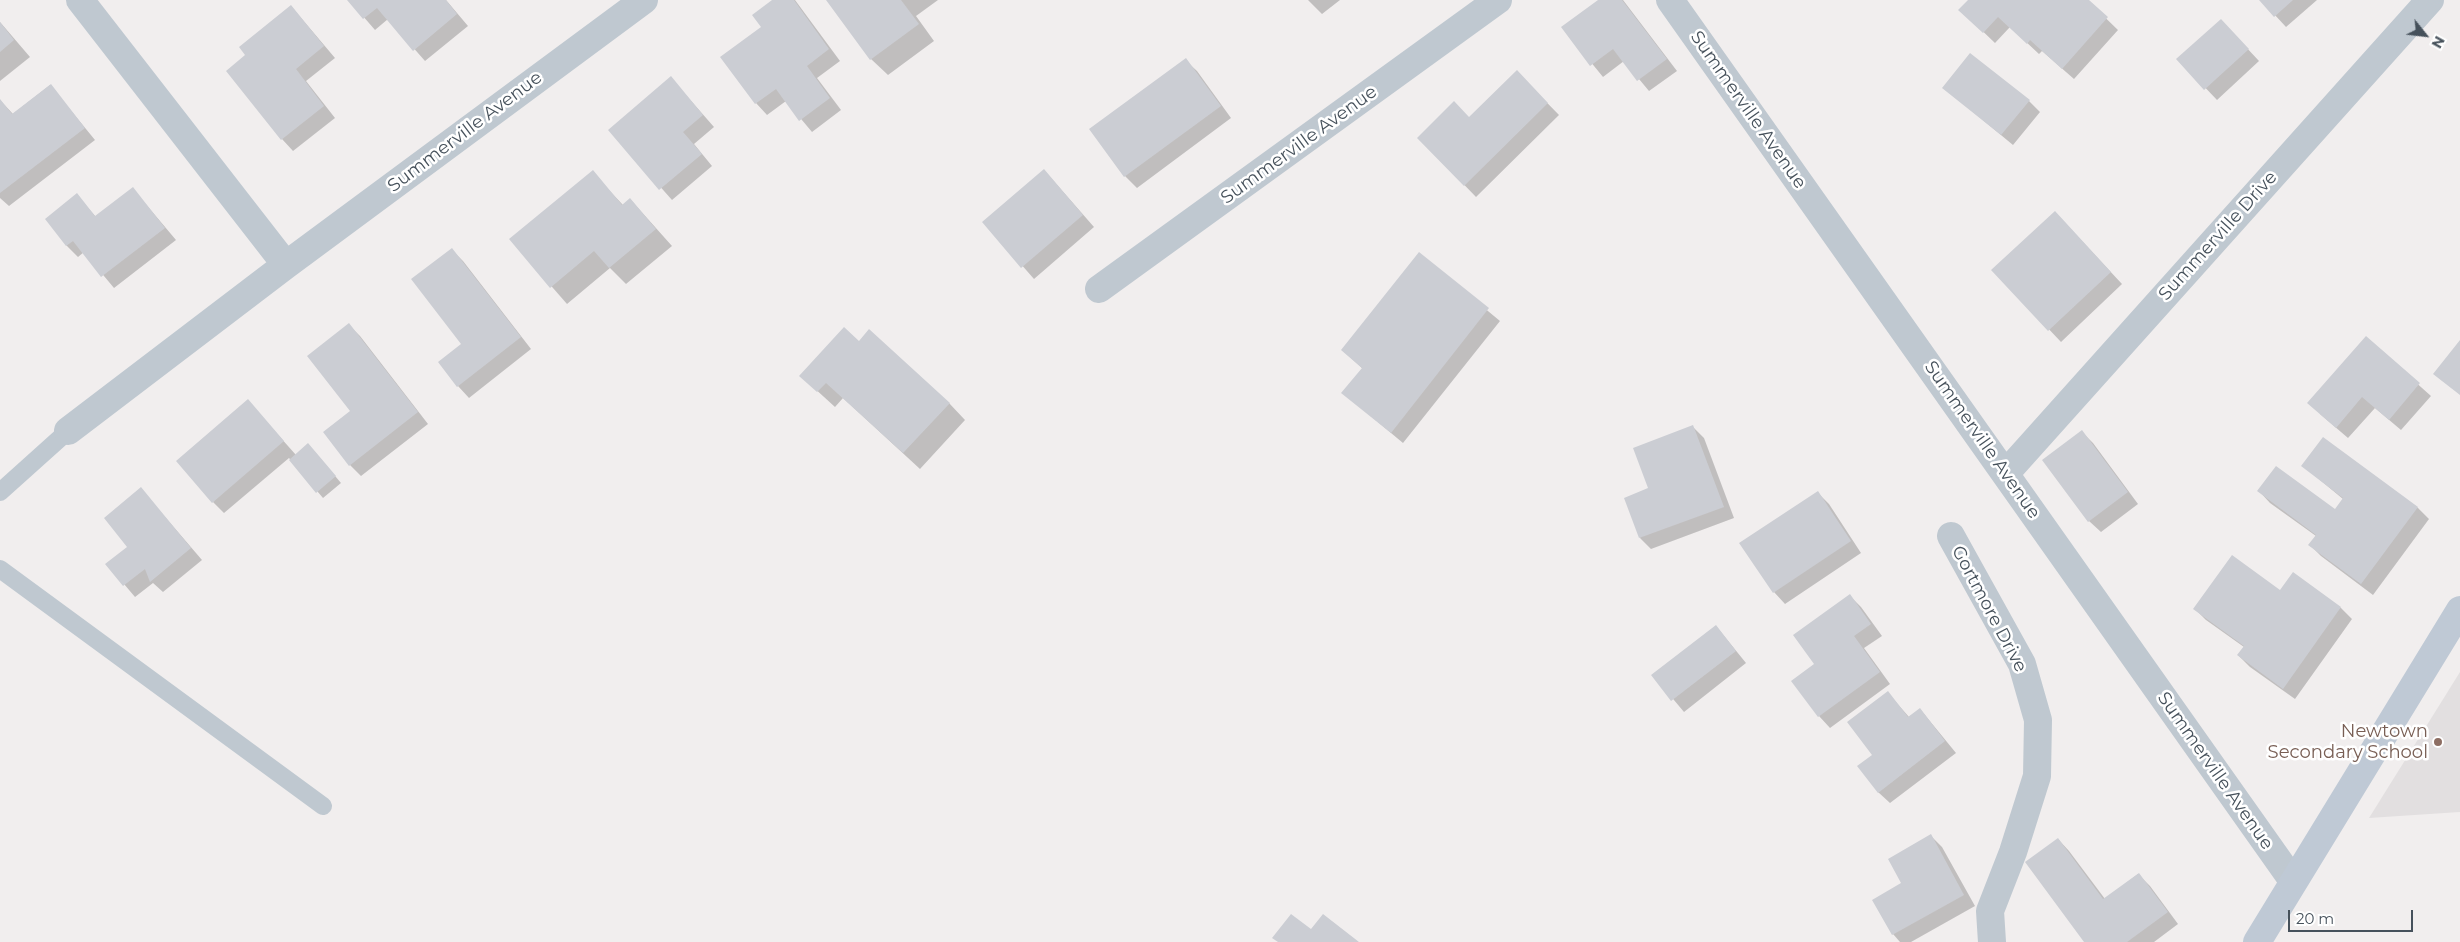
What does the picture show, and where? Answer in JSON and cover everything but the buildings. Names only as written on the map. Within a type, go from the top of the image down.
[{"type":"main road","points":[[2257,942],[2460,610]]},
{"type":"street","points":[[80,0],[286,265]]},
{"type":"street","name":"Summerville Avenue","points":[[68,431],[286,265],[644,0]]},
{"type":"street","name":"Summerville Avenue","points":[[1099,289],[1498,0]]},
{"type":"street","name":"Summerville Drive","points":[[2006,473],[2430,0]]},
{"type":"street","name":"Summerville Avenue","points":[[1672,1],[2293,881]]},
{"type":"street","name":"Gortmore Drive","points":[[1951,536],[2022,664],[2038,720],[2037,776],[2014,852],[1990,910],[1992,942]]},
{"type":"lane","points":[[0,492],[68,431]]},
{"type":"lane","points":[[0,569],[323,806]]},
{"type":"shaded area","name":"Newtown Secondary School","points":[[2460,672],[2460,812],[2369,818]]},
{"type":"place","name":"Newtown Secondary School","points":[[2438,742]]}]
